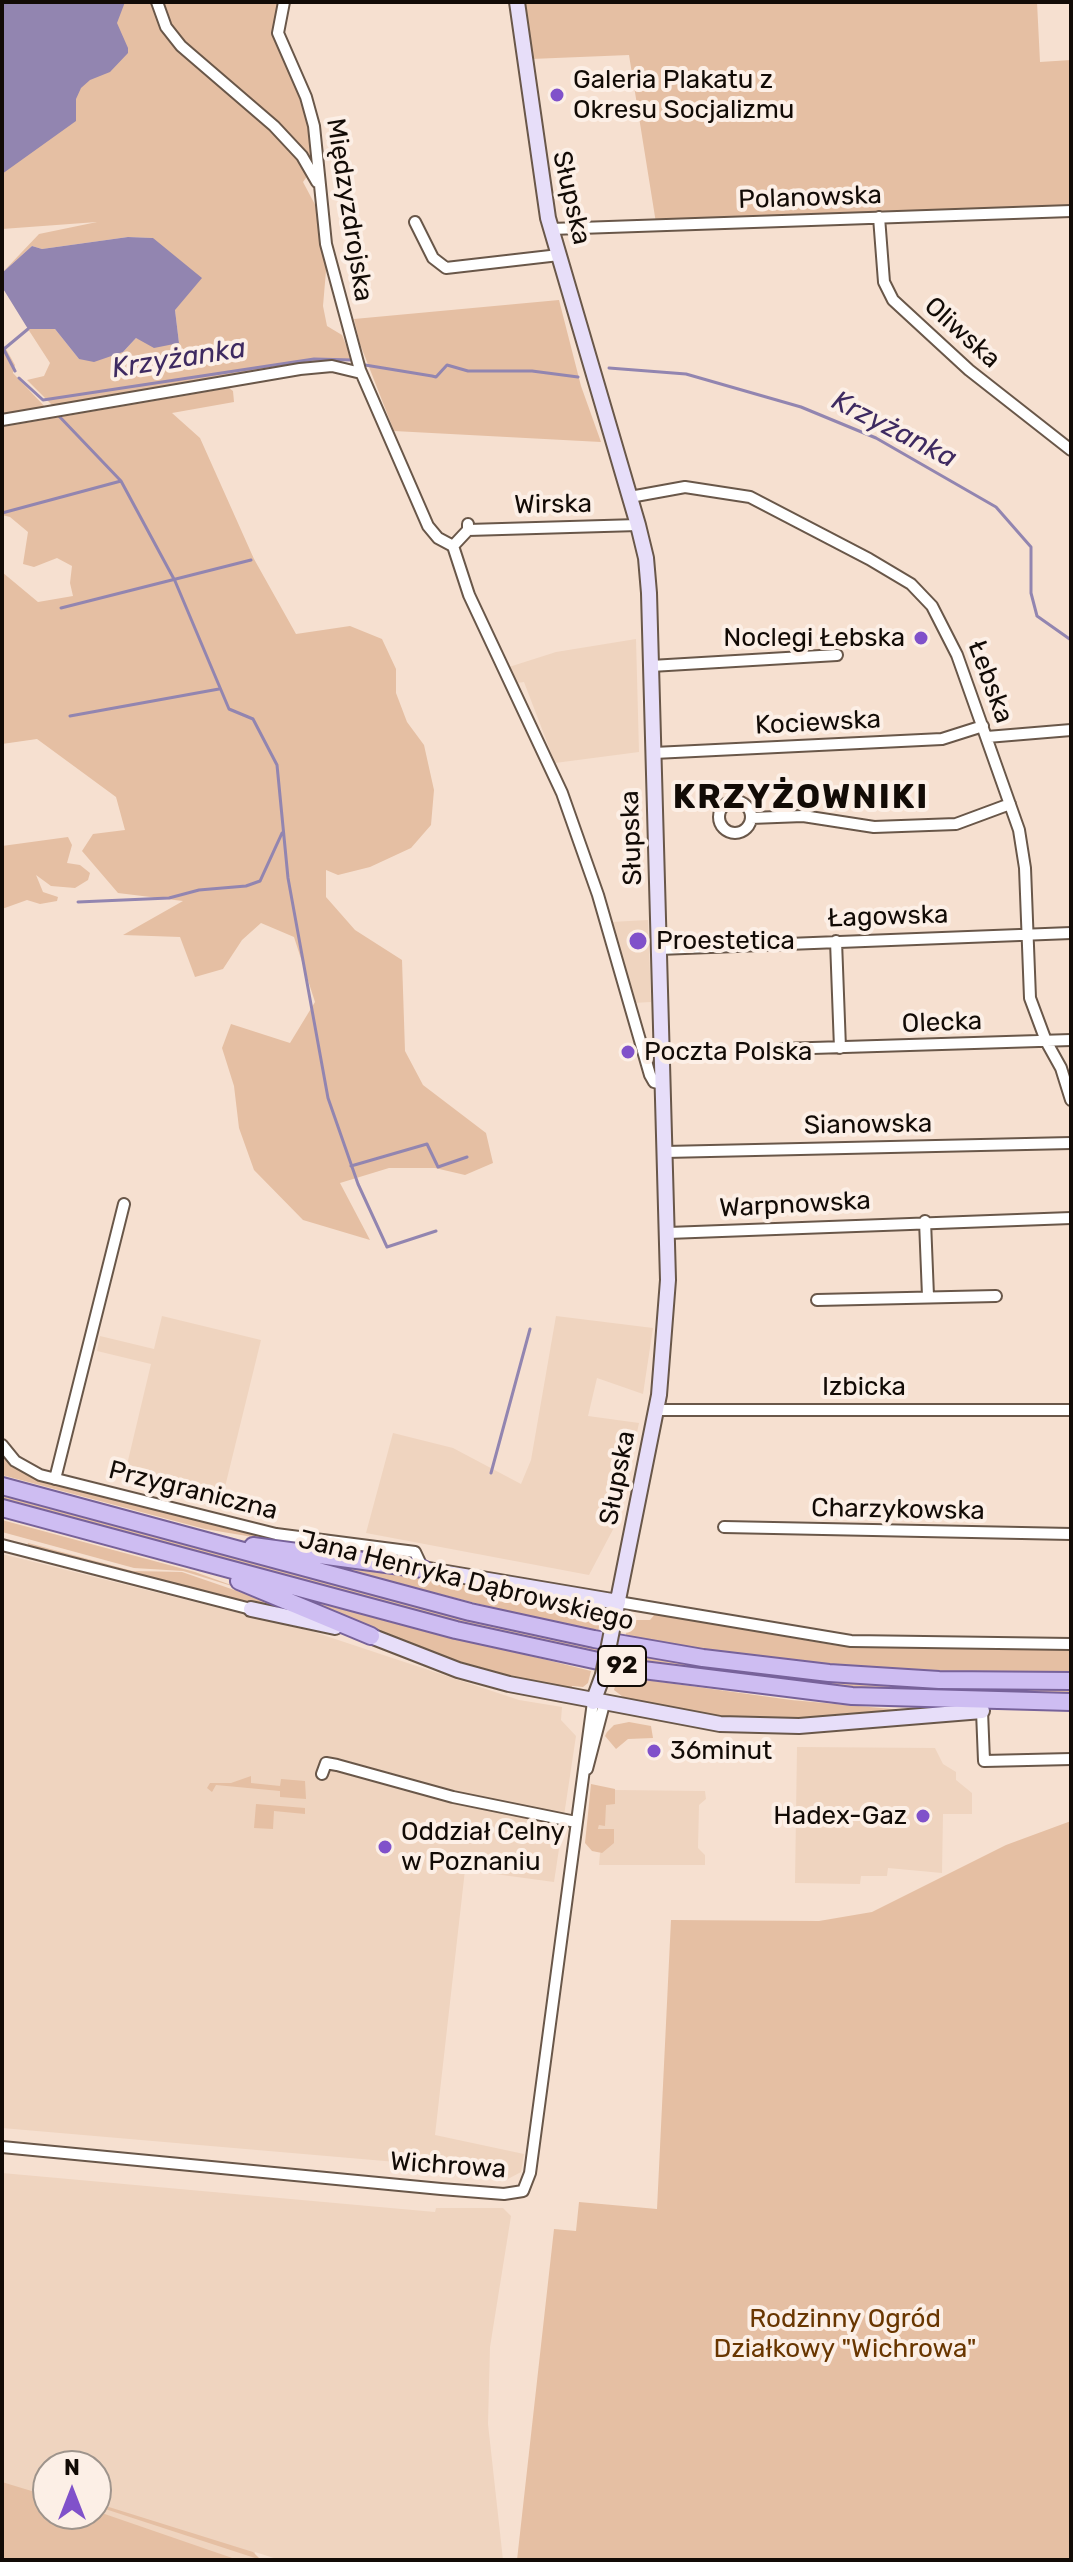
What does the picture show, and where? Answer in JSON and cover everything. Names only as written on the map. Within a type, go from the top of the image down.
[{"type":"main road","name":"Jana Henryka Dąbrowskiego","points":[[2,1486],[523,1625],[666,1652],[883,1677],[1071,1681]]},
{"type":"main road","name":"Jana Henryka Dąbrowskiego","points":[[2,1508],[483,1637],[635,1669],[852,1696],[1070,1702]]},
{"type":"main road","points":[[219,1545],[276,1548],[423,1569]]},
{"type":"main road","points":[[186,1558],[371,1636]]},
{"type":"main road","points":[[982,1711],[1027,1710],[1070,1702]]},
{"type":"street","points":[[157,2],[166,27],[181,46],[274,126],[302,156],[318,184]]},
{"type":"street","name":"Międzyzdrojska","points":[[284,2],[278,33],[309,106],[319,156],[318,184],[340,306],[361,373],[418,509],[438,538],[453,546],[469,595],[567,807],[598,895],[650,1075],[654,1082],[663,1084]]},
{"type":"street","name":"Słupska","points":[[517,2],[536,156],[551,229],[646,558],[668,1233],[667,1313],[656,1410],[598,1703]]},
{"type":"street","name":"Polanowska","points":[[551,229],[1071,211]]},
{"type":"street","name":"Oliwska","points":[[879,217],[884,282],[893,300],[969,370],[1071,450]]},
{"type":"street","points":[[415,222],[433,258],[446,268],[559,255]]},
{"type":"street","points":[[2,420],[300,369],[341,367],[361,373]]},
{"type":"street","name":"Łebska","points":[[630,497],[685,487],[750,497],[911,584],[932,606],[947,629],[1010,804],[1025,868],[1030,998],[1046,1041],[1061,1068],[1071,1100]]},
{"type":"street","name":"Wirska","points":[[453,546],[467,530],[638,525]]},
{"type":"street","points":[[651,666],[837,655]]},
{"type":"street","name":"Kociewska","points":[[654,753],[942,739],[983,726]]},
{"type":"street","points":[[987,737],[1071,730]]},
{"type":"street","points":[[751,818],[803,816],[874,827],[956,824],[1010,804]]},
{"type":"street","name":"Łagowska","points":[[659,949],[1071,933]]},
{"type":"street","points":[[836,941],[840,1048]]},
{"type":"street","name":"Olecka","points":[[780,1049],[1071,1040]]},
{"type":"street","name":"Sianowska","points":[[665,1152],[1071,1143]]},
{"type":"street","points":[[55,1479],[124,1204]]},
{"type":"street","name":"Warpnowska","points":[[668,1233],[925,1221],[1071,1218]]},
{"type":"street","points":[[925,1221],[928,1296]]},
{"type":"street","points":[[817,1300],[996,1296]]},
{"type":"street","name":"Izbicka","points":[[656,1410],[1071,1410]]},
{"type":"street","name":"Przygraniczna","points":[[2,1445],[25,1469],[55,1479],[276,1534],[415,1552],[423,1569]]},
{"type":"street","name":"Charzykowska","points":[[724,1527],[1071,1534]]},
{"type":"street","points":[[2,1545],[251,1609],[371,1636],[470,1673],[598,1703],[712,1723],[786,1727],[982,1711],[984,1761],[1071,1759]]},
{"type":"street","points":[[423,1569],[618,1602]]},
{"type":"street","name":"Jana Henryka Dąbrowskiego","points":[[618,1602],[851,1641],[1071,1644]]},
{"type":"street","name":"Wichrowa","points":[[2,2147],[457,2191],[504,2194],[523,2191],[530,2173],[576,1822],[598,1703]]},
{"type":"street","points":[[322,1774],[326,1763],[337,1765],[453,1797],[576,1822]]},
{"type":"shaded area","points":[[2,2],[125,2],[117,23],[128,53],[110,72],[90,80],[81,88],[76,99],[76,121],[2,174]]},
{"type":"shaded area","points":[[128,237],[153,238],[202,278],[175,310],[179,343],[154,348],[136,338],[123,352],[94,362],[79,359],[55,329],[28,329],[2,287],[2,273],[32,246],[42,249]]},
{"type":"shaded area","points":[[636,639],[639,752],[555,763],[524,682],[517,683],[509,667],[556,652]]},
{"type":"shaded area","points":[[648,920],[651,1002],[633,1003],[611,922]]},
{"type":"shaded area","points":[[162,1316],[261,1340],[223,1495],[126,1469],[151,1364],[97,1351],[100,1336],[154,1349]]},
{"type":"shaded area","points":[[556,1316],[653,1328],[643,1394],[597,1378],[588,1416],[639,1423],[619,1518],[589,1575],[366,1533],[393,1433],[453,1448],[521,1484],[531,1460]]},
{"type":"shaded area","points":[[2,1554],[311,1631],[519,1700],[562,1707],[561,1720],[576,1736],[554,1882],[465,1870],[435,2135],[524,2154],[521,2172],[506,2180],[431,2172],[431,2165],[2,2128]]},
{"type":"shaded area","name":"Hadex-Gaz","points":[[797,1747],[935,1748],[943,1764],[956,1772],[956,1780],[972,1793],[972,1814],[943,1814],[942,1873],[888,1868],[887,1876],[861,1876],[860,1884],[795,1883]]},
{"type":"shaded area","points":[[615,1790],[705,1791],[706,1799],[699,1805],[698,1848],[705,1855],[705,1865],[599,1865],[600,1853],[614,1840],[614,1829],[598,1829],[599,1824],[605,1825],[605,1804],[615,1804]]},
{"type":"shaded area","points":[[2,2173],[435,2212],[436,2208],[503,2208],[511,2216],[490,2347],[488,2424],[503,2560],[280,2560],[255,2552],[255,2558],[261,2560],[2,2560]]},
{"type":"green space","points":[[84,2],[281,2],[276,21],[305,99],[317,162],[303,182],[320,214],[327,259],[323,306],[327,326],[342,335],[352,360],[204,380],[55,408],[27,380],[44,376],[50,363],[28,329],[55,329],[79,359],[123,352],[136,338],[179,343],[175,310],[153,238],[128,237],[42,249],[32,246],[2,273],[39,234],[97,222],[2,229],[2,82]]},
{"type":"green space","points":[[524,2],[1037,2],[1040,62],[1071,60],[1071,205],[656,223],[629,55],[531,59]]},
{"type":"green space","points":[[559,300],[581,386],[601,442],[394,431],[360,344],[354,319]]},
{"type":"green space","points":[[2,342],[15,365],[13,373],[47,409],[2,417]]},
{"type":"green space","points":[[229,388],[233,391],[234,402],[172,413],[200,438],[254,559],[296,634],[350,626],[382,639],[396,669],[396,693],[407,722],[424,745],[434,790],[431,825],[411,848],[370,867],[338,875],[326,870],[326,897],[355,930],[402,960],[405,1051],[423,1085],[486,1133],[493,1163],[465,1175],[435,1168],[389,1168],[340,1183],[370,1240],[303,1220],[254,1170],[239,1128],[234,1086],[222,1048],[231,1024],[290,1043],[315,1002],[294,937],[261,923],[242,940],[223,969],[195,977],[180,937],[123,935],[183,901],[118,893],[82,851],[93,834],[125,830],[116,797],[37,739],[2,744],[2,572],[38,602],[73,596],[70,583],[72,566],[57,558],[34,567],[23,564],[28,532],[10,517],[2,515],[2,427]]},
{"type":"green space","points":[[68,837],[72,845],[67,863],[80,865],[90,873],[88,880],[75,888],[51,886],[36,875],[43,892],[58,897],[57,901],[40,904],[27,900],[2,909],[2,846]]},
{"type":"green space","points":[[2,1453],[34,1478],[145,1507],[277,1539],[404,1557],[396,1561],[205,1529],[2,1475]]},
{"type":"green space","points":[[2,1493],[583,1644],[1071,1688],[1071,1697],[813,1687],[649,1665],[492,1633],[2,1502]]},
{"type":"green space","points":[[2,1520],[195,1572],[245,1590],[183,1571],[134,1568],[2,1532]]},
{"type":"green space","points":[[28,1543],[133,1571],[182,1572],[278,1605],[280,1611],[227,1602],[27,1548]]},
{"type":"green space","points":[[274,1552],[581,1601],[583,1607],[601,1612],[598,1634]]},
{"type":"green space","points":[[312,1603],[591,1671],[588,1683],[583,1687],[572,1686],[571,1692],[429,1655]]},
{"type":"green space","points":[[655,1614],[839,1646],[1071,1650],[1071,1675],[893,1672],[753,1659],[625,1639],[629,1620],[650,1620]]},
{"type":"green space","points":[[618,1676],[791,1700],[892,1709],[954,1708],[806,1722],[729,1721],[627,1700],[614,1690]]},
{"type":"green space","points":[[629,1722],[651,1726],[653,1738],[628,1739],[616,1749],[605,1736],[614,1725]]},
{"type":"green space","points":[[251,1776],[251,1783],[280,1786],[281,1779],[305,1781],[306,1799],[280,1797],[280,1791],[216,1785],[212,1792],[207,1788],[210,1783],[231,1783]]},
{"type":"green space","points":[[591,1784],[615,1789],[615,1804],[606,1805],[605,1826],[599,1825],[598,1829],[614,1829],[614,1843],[602,1853],[592,1851],[585,1843]]},
{"type":"green space","points":[[256,1804],[305,1808],[305,1814],[274,1811],[273,1829],[254,1828]]},
{"type":"green space","name":"Rodzinny Ogród Działkowy \"Wichrowa\"","points":[[1071,1821],[1071,2560],[517,2560],[554,2229],[576,2231],[579,2202],[657,2209],[671,1920],[819,1921],[872,1912],[1006,1845]]},
{"type":"green space","points":[[2,2482],[32,2491],[32,2530],[112,2530],[112,2517],[238,2560],[2,2560]]},
{"type":"green space","points":[[112,2508],[253,2552],[261,2560],[112,2511]]},
{"type":"waterway","points":[[4,349],[28,329]]},
{"type":"waterway","name":"Krzyżanka","points":[[2,346],[15,371]]},
{"type":"waterway","name":"Krzyżanka","points":[[19,378],[43,400],[314,359],[353,360]]},
{"type":"waterway","name":"Krzyżanka","points":[[365,365],[436,377],[447,365],[468,371],[532,371],[578,377]]},
{"type":"waterway","name":"Krzyżanka","points":[[609,368],[686,374],[801,407],[876,438],[996,507],[1031,547],[1031,593],[1037,616],[1071,640]]},
{"type":"waterway","points":[[57,414],[121,481],[175,581],[229,709],[253,719],[277,765],[288,878],[328,1098],[358,1184],[387,1247],[436,1231]]},
{"type":"waterway","points":[[2,513],[121,481]]},
{"type":"waterway","points":[[61,608],[251,560]]},
{"type":"waterway","points":[[70,716],[219,689]]},
{"type":"waterway","points":[[78,902],[169,898],[199,890],[246,886],[260,881],[282,833]]},
{"type":"waterway","points":[[351,1166],[427,1144],[438,1167],[467,1157]]},
{"type":"waterway","points":[[491,1473],[530,1329]]},
{"type":"place","name":"Galeria Plakatu z Okresu Socjalizmu","points":[[557,95]]},
{"type":"place","name":"Noclegi Łebska","points":[[921,638]]},
{"type":"place","name":"Proestetica","points":[[638,941]]},
{"type":"place","name":"Poczta Polska","points":[[628,1052]]},
{"type":"place","name":"36minut","points":[[654,1751]]},
{"type":"place","name":"Hadex-Gaz","points":[[923,1816]]},
{"type":"place","name":"Oddział Celny w Poznaniu","points":[[385,1847]]},
{"type":"district","name":"KRZYŻOWNIKI","points":[[801,798]]}]
